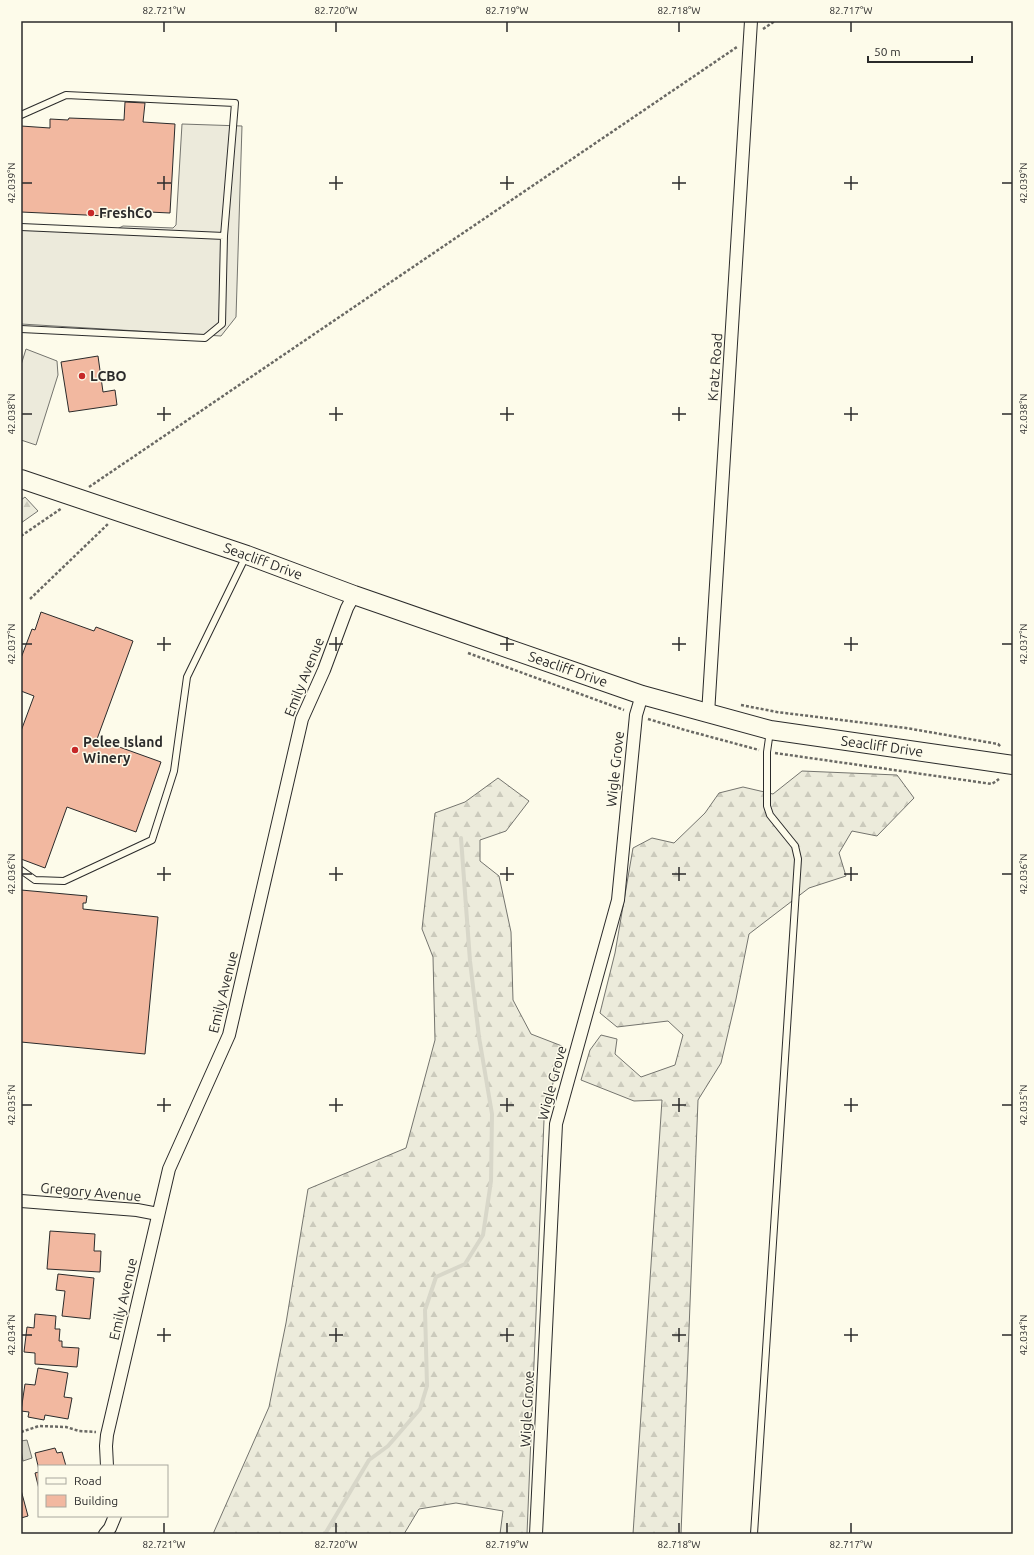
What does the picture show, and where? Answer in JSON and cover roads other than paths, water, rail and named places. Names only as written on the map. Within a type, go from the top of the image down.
[{"type":"main road","name":"Seacliff Drive","points":[[21,478],[247,555],[354,595],[642,695],[770,730],[1013,764]]},
{"type":"street","name":"Kratz Road","points":[[708,714],[751,21]]},
{"type":"street","name":"Emily Avenue","points":[[107,1465],[107,1434],[168,1169],[230,1035],[302,719],[324,670],[347,608],[354,595]]},
{"type":"street","name":"Wigle Grove","points":[[536,1534],[556,1124],[618,900],[636,715],[642,695]]},
{"type":"street","name":"Gregory Avenue","points":[[21,1201],[137,1210],[158,1214]]},
{"type":"street","points":[[105,1534],[110,1528],[115,1517]]},
{"type":"lane","points":[[21,115],[66,95],[235,103],[224,236],[222,324],[205,338],[21,329]]},
{"type":"lane","points":[[21,227],[224,236]]},
{"type":"lane","points":[[21,870],[35,880],[64,881],[152,840],[174,771],[187,677],[247,555]]},
{"type":"lane","points":[[754,1534],[798,859],[795,846],[770,815],[766,806],[767,752],[770,730]]},
{"type":"waterway","points":[[325,1534],[369,1460],[388,1446],[420,1409],[427,1386],[425,1310],[436,1277],[465,1264],[483,1235],[491,1181],[492,1114],[479,1037],[470,961],[461,838]]},
{"type":"place","name":"FreshCo","points":[[91,213]]},
{"type":"place","name":"LCBO","points":[[82,376]]},
{"type":"place","name":"Pelee Island Winery","points":[[75,750]]}]
